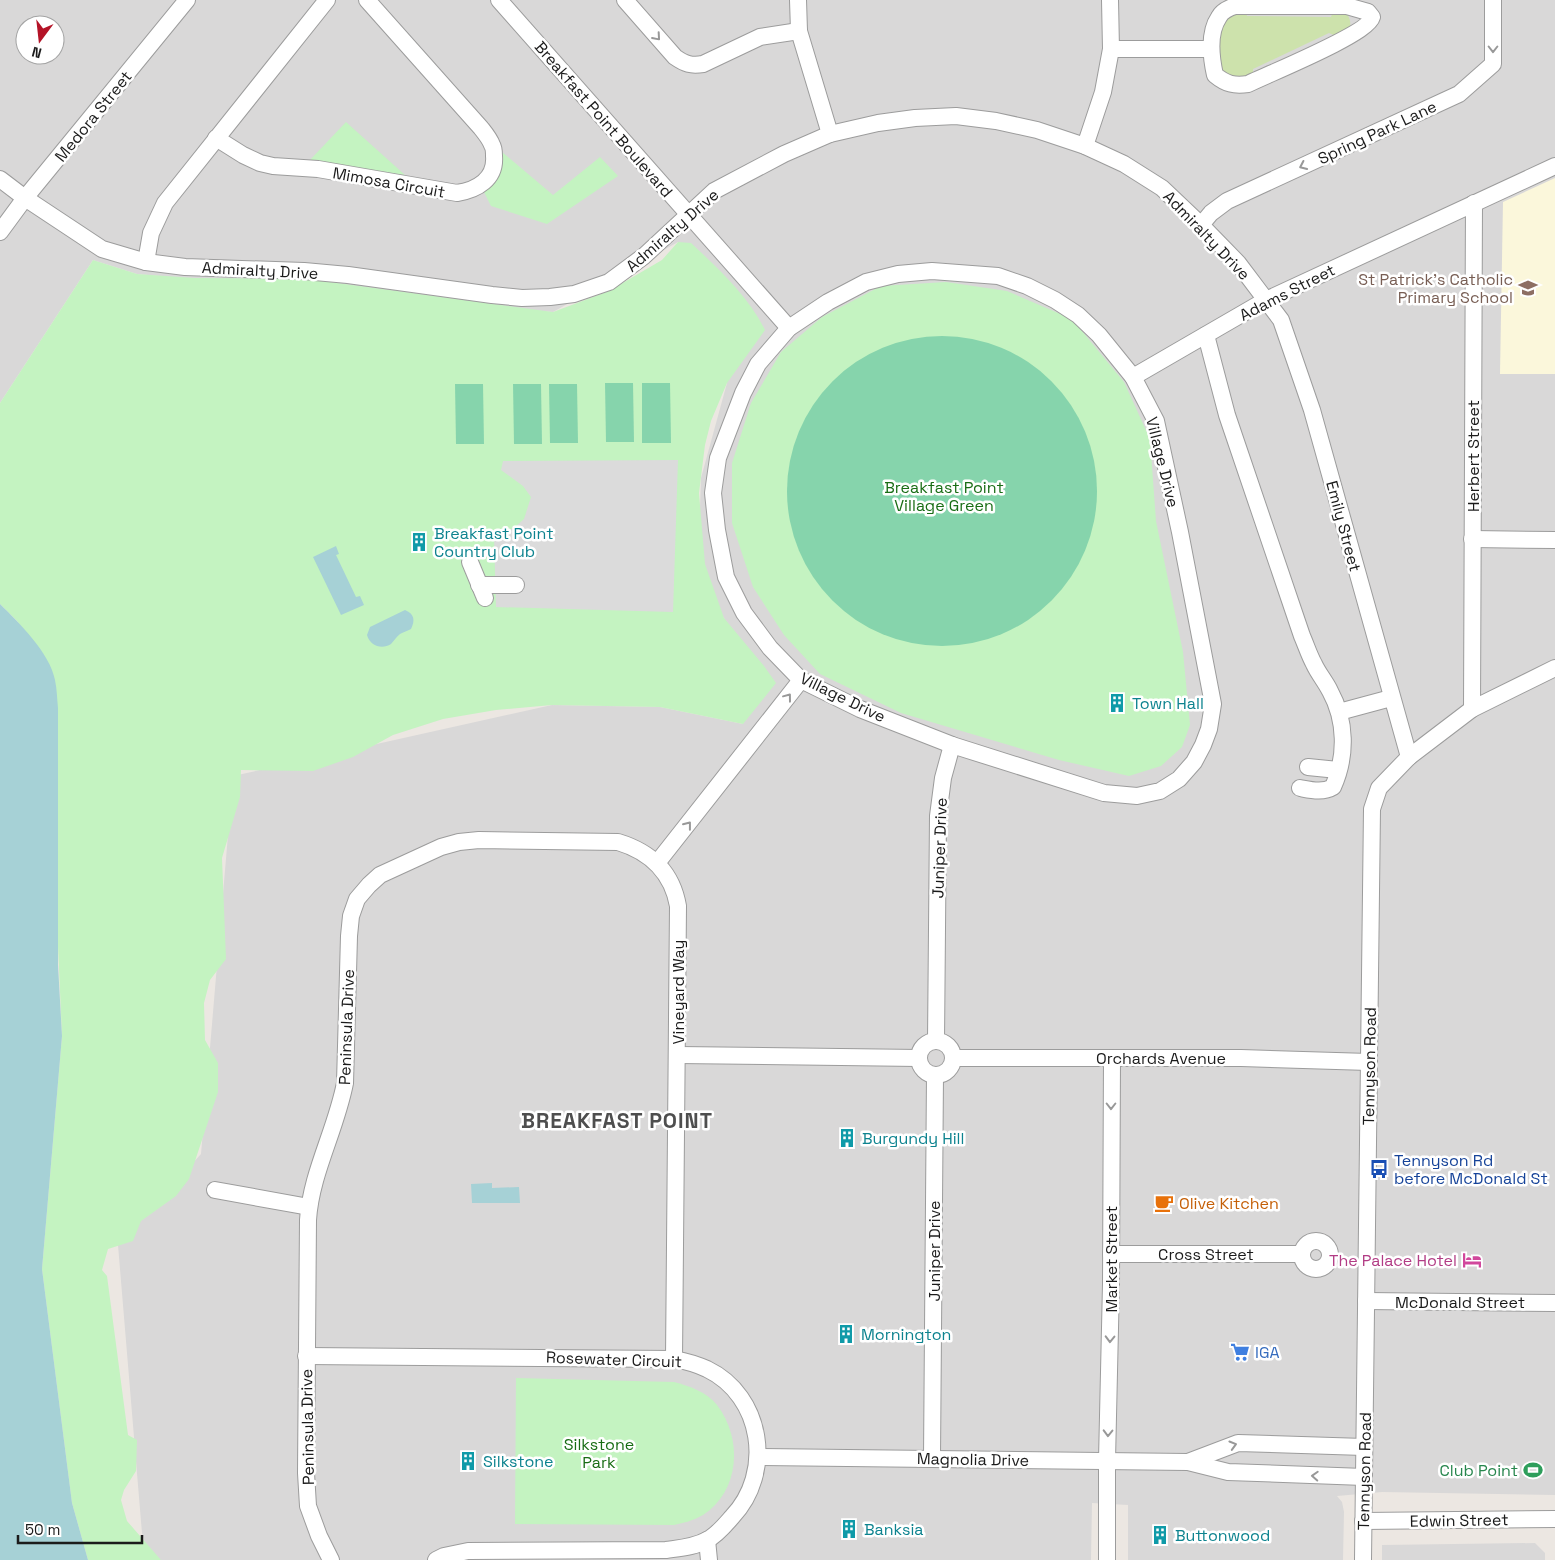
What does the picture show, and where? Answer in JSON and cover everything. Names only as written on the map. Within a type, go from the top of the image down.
[{"type":"street","name":"Medora Street","points":[[0,232],[25,198],[187,0]]},
{"type":"street","points":[[146,262],[151,233],[164,203],[327,0]]},
{"type":"street","name":"Mimosa Circuit","points":[[216,138],[243,155],[260,163],[273,166],[318,170],[457,193],[470,191],[482,185],[490,174],[495,162],[493,145],[481,128],[367,0]]},
{"type":"street","name":"Breakfast Point Boulevard","points":[[499,0],[789,328]]},
{"type":"street","points":[[625,0],[675,57],[683,63],[693,65],[703,64],[760,37],[799,31]]},
{"type":"street","points":[[798,0],[799,31],[830,134]]},
{"type":"street","points":[[1084,146],[1103,92],[1111,49],[1110,0]]},
{"type":"street","name":"Spring Park Lane","points":[[1201,225],[1211,213],[1228,201],[1459,94],[1492,64],[1493,0]]},
{"type":"street","points":[[1235,6],[1347,6],[1368,12],[1372,17],[1368,24],[1350,37],[1248,84],[1230,85],[1215,75],[1211,49],[1219,15],[1235,6]]},
{"type":"street","points":[[1111,49],[1211,49]]},
{"type":"street","name":"Admiralty Drive","points":[[0,179],[25,198],[102,249],[146,262],[185,267],[304,270],[492,295],[522,298],[550,297],[574,294],[609,282],[644,256],[714,192],[784,154],[830,134],[878,123],[915,118],[956,116],[996,121],[1037,130],[1084,146],[1124,164],[1162,188],[1201,225],[1238,263],[1266,300]]},
{"type":"street","name":"Adams Street","points":[[1133,377],[1266,300],[1555,166]]},
{"type":"street","name":"Herbert Street","points":[[1472,709],[1474,203]]},
{"type":"street","name":"Village Drive","points":[[932,271],[998,276],[1028,286],[1055,300],[1100,335],[1133,377],[1156,421],[1180,532],[1213,704],[1203,745],[1194,762],[1179,779],[1160,791],[1137,796],[1104,793],[952,745],[860,709],[801,680],[770,648],[744,613],[726,577],[717,530],[713,493],[718,458],[743,393],[758,364],[789,328],[828,302],[866,282],[898,274],[932,271]]},
{"type":"street","name":"Emily Street","points":[[1266,300],[1281,320],[1312,410],[1408,757]]},
{"type":"street","points":[[1206,335],[1227,415],[1302,636],[1339,712],[1343,741],[1333,787],[1328,790],[1300,788]]},
{"type":"street","points":[[1472,539],[1555,540]]},
{"type":"street","points":[[470,562],[482,592],[516,585]]},
{"type":"street","name":"Tennyson Road","points":[[1363,1560],[1372,809],[1379,788],[1408,757],[1472,709],[1555,668]]},
{"type":"street","points":[[657,863],[801,680]]},
{"type":"street","points":[[1339,712],[1391,698]]},
{"type":"street","name":"Juniper Drive","points":[[936,1041],[938,816],[943,778],[952,745]]},
{"type":"street","points":[[1308,766],[1338,770]]},
{"type":"street","name":"Peninsula Drive","points":[[331,1560],[319,1536],[308,1506],[306,1473],[306,1356],[309,1207],[312,1191],[340,1106],[345,1084],[349,936],[351,916],[357,899],[380,876],[441,847],[459,842],[479,840],[618,842],[635,848],[657,863]]},
{"type":"street","name":"Vineyard Way","points":[[657,863],[672,884],[678,906],[674,1359]]},
{"type":"street","points":[[936,1041],[950,1048],[953,1063],[946,1072],[935,1075],[930,1074],[922,1067],[920,1058],[926,1044],[936,1041]]},
{"type":"street","points":[[678,1055],[920,1058]]},
{"type":"street","name":"Orchards Avenue","points":[[953,1058],[1241,1058],[1369,1062]]},
{"type":"street","name":"Market Street","points":[[1107,1560],[1112,1058]]},
{"type":"street","name":"Juniper Drive","points":[[932,1458],[935,1075]]},
{"type":"street","points":[[215,1190],[309,1207]]},
{"type":"street","name":"Cross Street","points":[[1111,1254],[1302,1254]]},
{"type":"street","name":"McDonald Street","points":[[1366,1301],[1555,1303]]},
{"type":"street","name":"Rosewater Circuit","points":[[306,1356],[674,1359],[691,1362],[708,1369],[735,1391],[746,1407],[753,1423],[758,1445],[759,1457],[754,1483],[748,1497],[734,1515],[707,1540],[689,1547],[666,1550],[468,1551],[444,1556],[436,1560]]},
{"type":"street","name":"Magnolia Drive","points":[[1188,1462],[1238,1442],[1364,1447]]},
{"type":"street","name":"Magnolia Drive","points":[[759,1457],[1188,1462],[1228,1472],[1364,1477]]},
{"type":"street","name":"Edwin Street","points":[[1363,1522],[1555,1519]]},
{"type":"street","points":[[707,1540],[709,1560]]},
{"type":"shaded area","points":[[0,0],[1555,0],[1555,1495],[1382,1492],[1337,1496],[1342,1502],[1344,1512],[1343,1560],[1128,1560],[1128,1505],[1092,1503],[1091,1560],[150,1560],[142,1533],[118,1245],[201,1154],[233,776],[552,705],[660,707],[743,724],[740,649],[698,568],[701,478],[727,383],[678,242],[553,312],[137,274],[93,260],[0,403]]},
{"type":"shaded area","name":"St Patrick's Catholic Primary School","points":[[1555,178],[1555,374],[1500,374],[1503,202]]},
{"type":"shaded area","name":"Breakfast Point Country Club","points":[[678,460],[673,612],[496,607],[494,536],[514,528],[524,519],[531,497],[523,486],[501,470],[503,461]]},
{"type":"shaded area","points":[[1535,1543],[1545,1553],[1545,1560],[1382,1560],[1382,1545]]},
{"type":"green space","points":[[1245,10],[1247,16],[1331,17],[1333,12],[1347,14],[1350,20],[1350,27],[1349,32],[1338,37],[1329,33],[1253,69],[1253,76],[1238,81],[1225,75],[1222,70],[1219,55],[1220,38],[1224,19]]},
{"type":"green space","points":[[346,122],[405,175],[309,161]]},
{"type":"green space","points":[[502,152],[553,195],[600,157],[618,176],[547,224],[491,206],[484,192],[494,178]]},
{"type":"green space","points":[[678,242],[691,243],[722,273],[741,294],[765,330],[727,383],[711,421],[705,445],[699,493],[705,564],[724,618],[776,683],[743,724],[660,707],[552,705],[496,710],[443,719],[393,735],[353,757],[313,771],[241,770],[240,797],[222,858],[226,959],[210,980],[204,1003],[205,1040],[218,1063],[218,1092],[189,1179],[176,1196],[141,1221],[133,1241],[108,1249],[102,1270],[107,1276],[128,1435],[137,1440],[136,1471],[124,1490],[121,1500],[127,1521],[161,1560],[88,1560],[72,1503],[42,1269],[62,1036],[45,657],[17,621],[0,604],[0,403],[93,260],[137,274],[195,278],[307,279],[553,312],[609,291],[662,260]]},
{"type":"green space","name":"Breakfast Point Village Green","points":[[946,282],[1007,291],[1072,319],[1124,382],[1150,439],[1156,521],[1183,652],[1190,725],[1182,747],[1161,766],[1129,776],[1059,760],[901,713],[820,674],[784,635],[753,587],[732,523],[732,463],[751,403],[781,352],[822,317],[881,286]]},
{"type":"green space","points":[[942,336],[972,339],[1001,348],[1028,362],[1062,393],[1078,418],[1090,446],[1094,461],[1097,491],[1094,521],[1085,550],[1071,577],[1040,611],[1015,627],[987,639],[972,643],[942,646],[912,643],[883,634],[856,620],[822,589],[806,564],[794,536],[790,521],[787,491],[790,461],[799,432],[813,405],[844,371],[869,355],[897,343],[912,339]]},
{"type":"green space","points":[[605,383],[633,383],[634,442],[606,442]]},
{"type":"green space","points":[[642,383],[670,383],[671,443],[642,443]]},
{"type":"green space","points":[[455,384],[483,384],[484,444],[456,444]]},
{"type":"green space","points":[[513,384],[541,384],[542,444],[514,444]]},
{"type":"green space","points":[[549,384],[577,384],[578,443],[550,443]]},
{"type":"green space","name":"Silkstone Park","points":[[516,1378],[674,1382],[703,1393],[717,1405],[731,1433],[734,1448],[734,1464],[731,1479],[715,1505],[703,1515],[674,1525],[515,1524]]},
{"type":"water","points":[[336,546],[339,554],[336,555],[356,597],[360,596],[364,605],[341,615],[313,557]]},
{"type":"water","points":[[0,604],[24,629],[47,659],[57,690],[58,965],[62,1036],[42,1269],[72,1503],[88,1560],[0,1560]]},
{"type":"water","points":[[405,610],[413,618],[411,629],[397,636],[388,646],[380,647],[371,642],[367,635],[370,627]]},
{"type":"water","points":[[492,1183],[492,1188],[519,1187],[520,1203],[472,1203],[471,1184]]},
{"type":"place","name":"St Patrick's Catholic Primary School","points":[[1528,288]]},
{"type":"place","name":"Breakfast Point Country Club","points":[[419,542]]},
{"type":"place","name":"Town Hall","points":[[1117,703]]},
{"type":"place","name":"Burgundy Hill","points":[[847,1138]]},
{"type":"place","name":"Tennyson Rd before McDonald St","points":[[1379,1169]]},
{"type":"place","name":"Olive Kitchen","points":[[1164,1203]]},
{"type":"place","name":"The Palace Hotel","points":[[1472,1260]]},
{"type":"place","name":"Mornington","points":[[846,1334]]},
{"type":"place","name":"IGA","points":[[1240,1352]]},
{"type":"place","name":"Silkstone","points":[[468,1461]]},
{"type":"place","name":"Club Point","points":[[1533,1470]]},
{"type":"place","name":"Banksia","points":[[849,1529]]},
{"type":"place","name":"Buttonwood","points":[[1160,1535]]},
{"type":"district","name":"BREAKFAST POINT","points":[[617,1121]]}]
